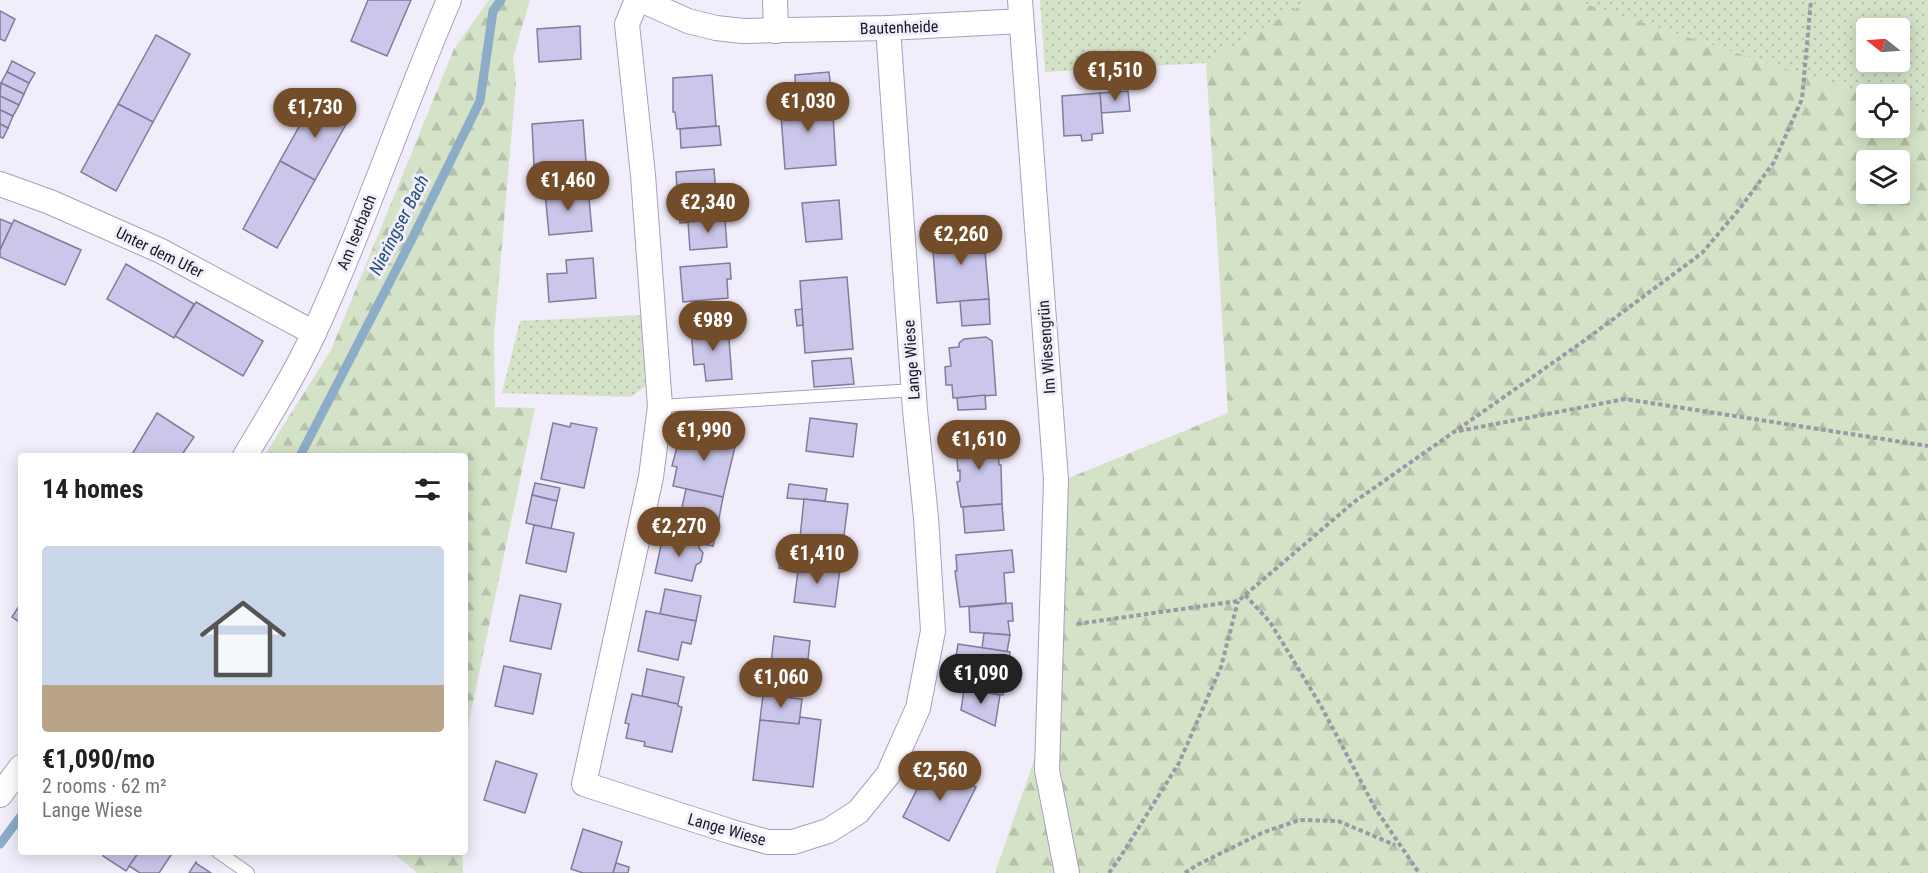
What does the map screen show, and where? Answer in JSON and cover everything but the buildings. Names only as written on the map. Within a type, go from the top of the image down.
[{"type":"street","name":"Am Iserbach","points":[[247,453],[289,383],[314,333],[358,230],[449,0]]},
{"type":"street","name":"Bautenheide","points":[[639,0],[688,21],[716,28],[743,31],[888,28],[1020,10]]},
{"type":"street","name":"Lange Wiese","points":[[639,0],[627,24],[643,175],[660,406],[651,477],[584,784],[768,842],[793,842],[828,831],[858,812],[888,775],[918,708],[933,631],[888,28]]},
{"type":"street","points":[[775,0],[776,31]]},
{"type":"street","name":"Im Wiesengrün","points":[[1020,10],[1056,480],[1047,770],[1067,873]]},
{"type":"street","name":"Unter dem Ufer","points":[[0,184],[50,202],[161,251],[314,333]]},
{"type":"street","points":[[0,795],[18,771]]},
{"type":"lane","points":[[660,406],[914,390]]},
{"type":"lane","points":[[222,855],[248,873]]},
{"type":"path","points":[[1053,627],[1238,601],[1354,502],[1589,337],[1702,253],[1741,207],[1774,162],[1802,99],[1811,0]]},
{"type":"path","points":[[1456,431],[1625,399],[1928,446]]},
{"type":"path","points":[[1245,595],[1276,631],[1321,706],[1375,808],[1419,873]]},
{"type":"path","points":[[1109,873],[1179,763],[1221,667],[1238,601]]},
{"type":"path","points":[[1185,873],[1262,833],[1299,820],[1338,821],[1395,845]]},
{"type":"green space","points":[[489,0],[530,0],[513,58],[516,83],[494,337],[495,407],[535,408],[468,726],[468,453],[266,453],[331,350],[454,49]]},
{"type":"green space","points":[[1040,0],[1310,0],[1206,63],[1045,72]]},
{"type":"green space","points":[[1310,0],[1573,0],[1856,92],[1856,138],[1910,138],[1910,109],[1928,115],[1928,873],[995,873],[1043,734],[1059,482],[1228,413],[1206,63]]},
{"type":"green space","points":[[1573,0],[1928,0],[1928,115],[1910,109],[1910,84],[1856,84],[1856,92]]},
{"type":"green space","points":[[642,315],[645,386],[631,397],[502,393],[520,321]]},
{"type":"green space","points":[[396,855],[462,855],[463,873],[417,873]]},
{"type":"waterway","name":"Nieringser Bach","points":[[302,453],[480,101],[493,11],[501,0]]},
{"type":"waterway","name":"Nieringser Bach","points":[[0,844],[18,820]]}]
